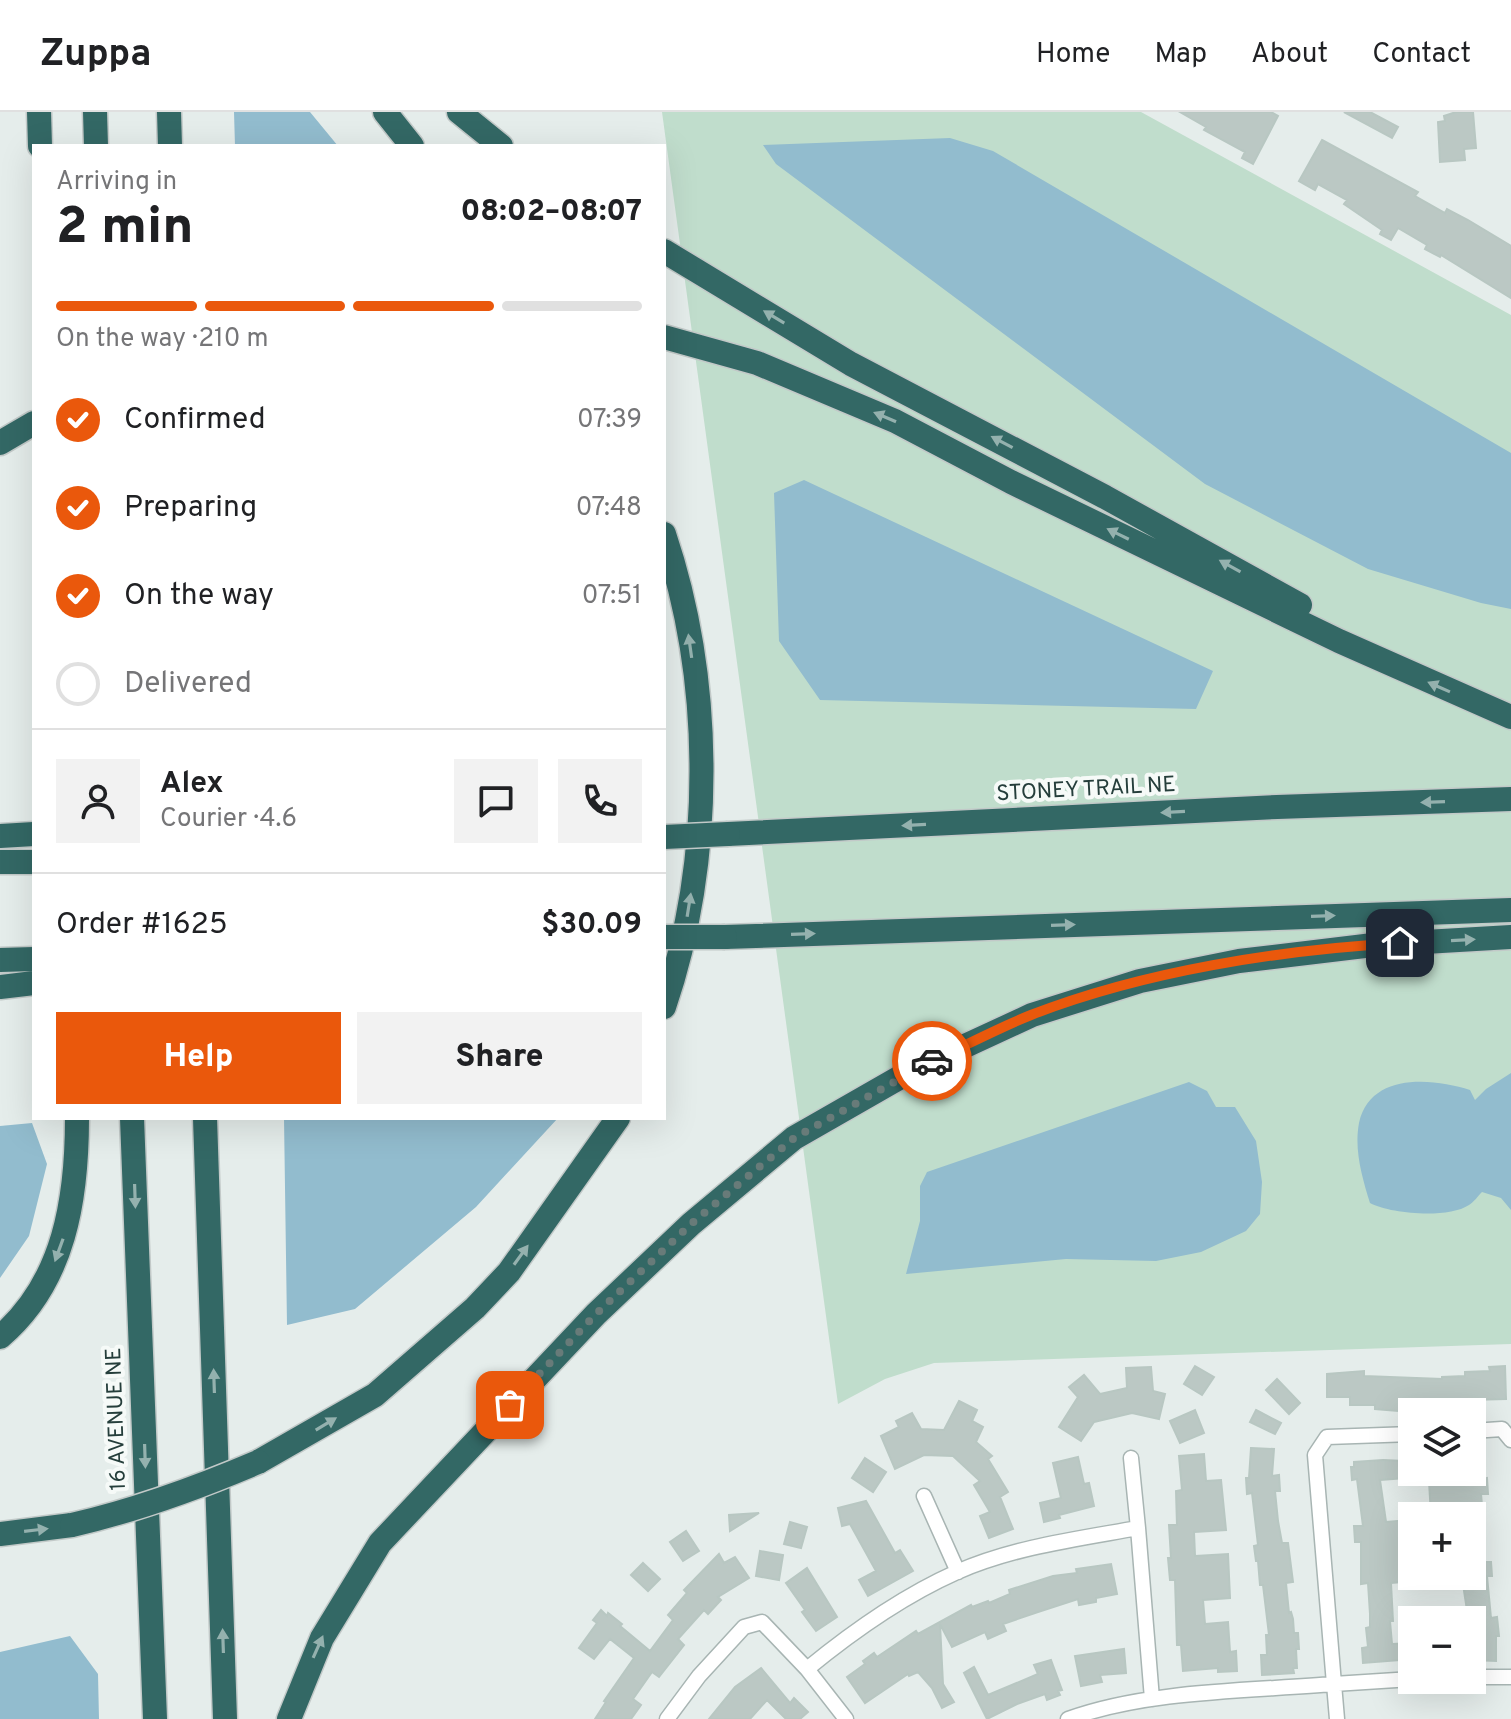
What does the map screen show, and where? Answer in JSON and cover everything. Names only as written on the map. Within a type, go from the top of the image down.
[{"type":"highway","points":[[39,112],[40,144]]},
{"type":"highway","points":[[95,112],[96,144]]},
{"type":"highway","points":[[169,112],[170,144]]},
{"type":"highway","points":[[385,112],[410,144]]},
{"type":"highway","points":[[459,112],[499,144]]},
{"type":"highway","points":[[666,252],[851,364],[1105,497],[1321,617],[1339,641]]},
{"type":"highway","points":[[666,338],[757,363],[895,421],[1011,482],[1339,641],[1511,717]]},
{"type":"highway","points":[[666,541],[685,609],[701,735],[701,810],[677,970],[666,1001]]},
{"type":"highway","name":"STONEY TRAIL NE","points":[[666,837],[1277,807],[1511,799]]},
{"type":"highway","points":[[0,836],[32,834]]},
{"type":"highway","points":[[0,862],[32,862]]},
{"type":"highway","points":[[666,937],[1511,910]]},
{"type":"highway","points":[[666,946],[690,937]]},
{"type":"highway","points":[[289,1719],[322,1638],[380,1543],[596,1314],[691,1224],[794,1138],[911,1071],[1032,1015],[1140,981],[1254,959],[1373,945],[1511,937]]},
{"type":"highway","points":[[0,987],[25,969]]},
{"type":"highway","points":[[0,1337],[40,1292],[59,1251],[72,1200],[77,1120]]},
{"type":"highway","name":"16 AVENUE NE","points":[[132,1120],[155,1719]]},
{"type":"highway","points":[[205,1120],[225,1719]]},
{"type":"highway","points":[[0,1534],[72,1525],[197,1488],[258,1462],[375,1395],[475,1308],[509,1272],[617,1120]]},
{"type":"street","points":[[1486,1430],[1502,1429],[1511,1440]]},
{"type":"street","points":[[1337,1719],[1315,1455],[1327,1437],[1398,1434]]},
{"type":"street","points":[[1131,1458],[1152,1699]]},
{"type":"street","points":[[924,1496],[958,1572]]},
{"type":"street","points":[[807,1669],[858,1627],[958,1572],[1044,1544],[1138,1528]]},
{"type":"street","points":[[667,1719],[699,1676],[744,1627],[762,1622],[807,1669],[846,1719]]},
{"type":"street","points":[[1486,1677],[1511,1677]]},
{"type":"street","points":[[1068,1719],[1093,1710],[1152,1699],[1398,1680]]},
{"type":"green space","points":[[662,112],[1141,112],[1511,315],[1511,1344],[934,1363],[885,1379],[838,1404]]},
{"type":"water","points":[[234,112],[310,112],[336,144],[235,144]]},
{"type":"water","points":[[950,138],[993,151],[1511,453],[1511,609],[1368,569],[1205,484],[776,164],[763,145]]},
{"type":"water","points":[[804,480],[1213,671],[1196,709],[820,700],[779,641],[774,493]]},
{"type":"water","points":[[1511,1073],[1511,1210],[1501,1198],[1482,1192],[1469,1205],[1448,1212],[1405,1212],[1370,1203],[1357,1143],[1365,1106],[1376,1095],[1389,1087],[1422,1082],[1470,1090],[1475,1100]]},
{"type":"water","points":[[1189,1082],[1207,1091],[1216,1107],[1235,1107],[1256,1141],[1262,1182],[1260,1214],[1246,1231],[1201,1252],[1156,1261],[1066,1259],[906,1274],[920,1221],[920,1186],[927,1172]]},
{"type":"water","points":[[284,1120],[556,1120],[476,1207],[355,1309],[287,1325]]},
{"type":"water","points":[[32,1123],[47,1164],[29,1236],[0,1278],[0,1126]]},
{"type":"water","points":[[70,1636],[98,1674],[99,1719],[0,1719],[0,1652]]},
{"type":"building","points":[[1180,112],[1271,112],[1278,116],[1253,164],[1242,158],[1245,152],[1204,130],[1206,127]]},
{"type":"building","points":[[1344,112],[1370,112],[1398,127],[1392,138]]},
{"type":"building","points":[[1473,112],[1476,148],[1464,149],[1465,160],[1440,162],[1438,122],[1445,121],[1444,116]]},
{"type":"building","points":[[1322,140],[1418,192],[1415,196],[1445,213],[1447,209],[1511,246],[1511,298],[1441,255],[1425,249],[1427,245],[1398,228],[1391,240],[1380,234],[1382,230],[1344,204],[1347,200],[1318,184],[1315,190],[1299,181]]},
{"type":"building","points":[[1195,1366],[1214,1377],[1202,1395],[1184,1384]]},
{"type":"building","points":[[1505,1366],[1506,1399],[1398,1398],[1398,1411],[1375,1409],[1375,1405],[1350,1405],[1350,1397],[1327,1397],[1327,1374],[1364,1371],[1364,1376],[1442,1379],[1465,1376],[1465,1372],[1490,1371],[1489,1367]]},
{"type":"building","points":[[1151,1367],[1153,1391],[1165,1394],[1159,1419],[1132,1413],[1094,1422],[1081,1441],[1059,1427],[1078,1397],[1069,1387],[1084,1375],[1100,1394],[1127,1388],[1126,1368]]},
{"type":"building","points":[[1277,1379],[1300,1403],[1289,1414],[1266,1390]]},
{"type":"building","points":[[959,1401],[977,1410],[972,1421],[983,1427],[976,1442],[992,1456],[988,1459],[1008,1492],[1000,1497],[1013,1529],[989,1538],[980,1516],[990,1512],[974,1485],[980,1481],[953,1456],[924,1455],[895,1469],[881,1436],[899,1427],[896,1421],[912,1413],[921,1429],[944,1430]]},
{"type":"building","points":[[1195,1410],[1204,1433],[1180,1443],[1170,1421]]},
{"type":"building","points":[[1256,1410],[1281,1423],[1275,1434],[1250,1422]]},
{"type":"building","points":[[1251,1448],[1274,1449],[1272,1476],[1279,1475],[1280,1491],[1275,1491],[1278,1521],[1282,1543],[1288,1543],[1293,1582],[1286,1583],[1289,1613],[1293,1619],[1294,1633],[1298,1633],[1299,1649],[1296,1649],[1297,1668],[1293,1668],[1294,1673],[1262,1675],[1261,1655],[1267,1655],[1266,1635],[1269,1635],[1254,1546],[1258,1545],[1252,1493],[1247,1494]]},
{"type":"building","points":[[1204,1454],[1206,1481],[1221,1480],[1226,1530],[1194,1532],[1195,1556],[1228,1554],[1230,1598],[1203,1600],[1205,1624],[1228,1622],[1230,1652],[1236,1651],[1237,1671],[1218,1672],[1218,1668],[1183,1671],[1181,1645],[1177,1645],[1175,1580],[1170,1580],[1168,1558],[1171,1558],[1169,1525],[1177,1525],[1176,1491],[1182,1490],[1179,1456]]},
{"type":"building","points":[[1078,1457],[1084,1484],[1089,1483],[1094,1506],[1044,1522],[1040,1503],[1061,1498],[1053,1463]]},
{"type":"building","points":[[865,1458],[886,1472],[873,1492],[852,1478]]},
{"type":"building","points":[[1398,1461],[1398,1479],[1380,1480],[1386,1522],[1398,1521],[1398,1582],[1391,1583],[1393,1621],[1390,1621],[1392,1644],[1398,1644],[1398,1660],[1363,1663],[1362,1648],[1368,1647],[1366,1628],[1370,1627],[1370,1614],[1368,1583],[1361,1584],[1361,1542],[1355,1542],[1354,1526],[1363,1526],[1357,1479],[1352,1480],[1351,1467],[1354,1467],[1354,1462]]},
{"type":"building","points":[[1487,1478],[1488,1494],[1481,1494],[1482,1502],[1430,1502],[1429,1486],[1486,1486]]},
{"type":"building","points":[[866,1501],[895,1553],[900,1550],[913,1571],[868,1596],[859,1580],[876,1571],[850,1524],[842,1526],[838,1508]]},
{"type":"building","points":[[759,1513],[730,1531],[729,1515]]},
{"type":"building","points":[[790,1522],[807,1527],[801,1548],[784,1544]]},
{"type":"building","points":[[686,1531],[699,1551],[683,1561],[670,1542]]},
{"type":"building","points":[[760,1551],[783,1555],[779,1580],[756,1576]]},
{"type":"building","points":[[719,1554],[724,1563],[735,1557],[749,1578],[718,1597],[721,1600],[708,1614],[704,1610],[678,1639],[684,1645],[659,1677],[652,1672],[633,1699],[641,1705],[631,1719],[595,1719],[634,1658],[610,1639],[594,1659],[579,1648],[597,1623],[593,1620],[601,1610],[607,1616],[608,1613],[650,1651],[673,1620],[668,1615],[687,1593],[684,1590]]},
{"type":"building","points":[[1486,1562],[1491,1562],[1492,1576],[1487,1576],[1491,1618],[1497,1617],[1499,1636],[1496,1636],[1496,1661],[1486,1661],[1486,1606],[1466,1606],[1464,1590],[1486,1590]]},
{"type":"building","points":[[643,1563],[660,1579],[648,1591],[631,1575]]},
{"type":"building","points":[[1111,1564],[1117,1594],[1096,1598],[1096,1602],[1079,1605],[1078,1599],[1003,1624],[1006,1631],[988,1639],[985,1632],[952,1647],[940,1624],[943,1684],[954,1702],[942,1708],[932,1688],[918,1672],[908,1674],[865,1703],[847,1677],[874,1653],[877,1657],[916,1631],[918,1634],[971,1605],[989,1603],[1010,1594],[1009,1590],[1053,1576],[1077,1573],[1076,1569]]},
{"type":"building","points":[[807,1568],[837,1617],[816,1631],[786,1583]]},
{"type":"building","points":[[1124,1649],[1126,1673],[1100,1675],[1102,1682],[1081,1686],[1075,1656]]},
{"type":"building","points":[[1051,1660],[1062,1690],[1058,1691],[1060,1695],[1047,1700],[1045,1694],[987,1719],[964,1673],[974,1667],[988,1695],[1038,1674],[1034,1665]]},
{"type":"building","points":[[761,1668],[790,1703],[794,1698],[808,1712],[800,1719],[786,1719],[767,1700],[750,1719],[709,1719],[735,1687]]},
{"type":"way so far","points":[[510,1405],[596,1314],[691,1224],[794,1138],[932,1061]]},
{"type":"route","points":[[932,1061],[1032,1015],[1140,981],[1239,961],[1400,943]]}]
